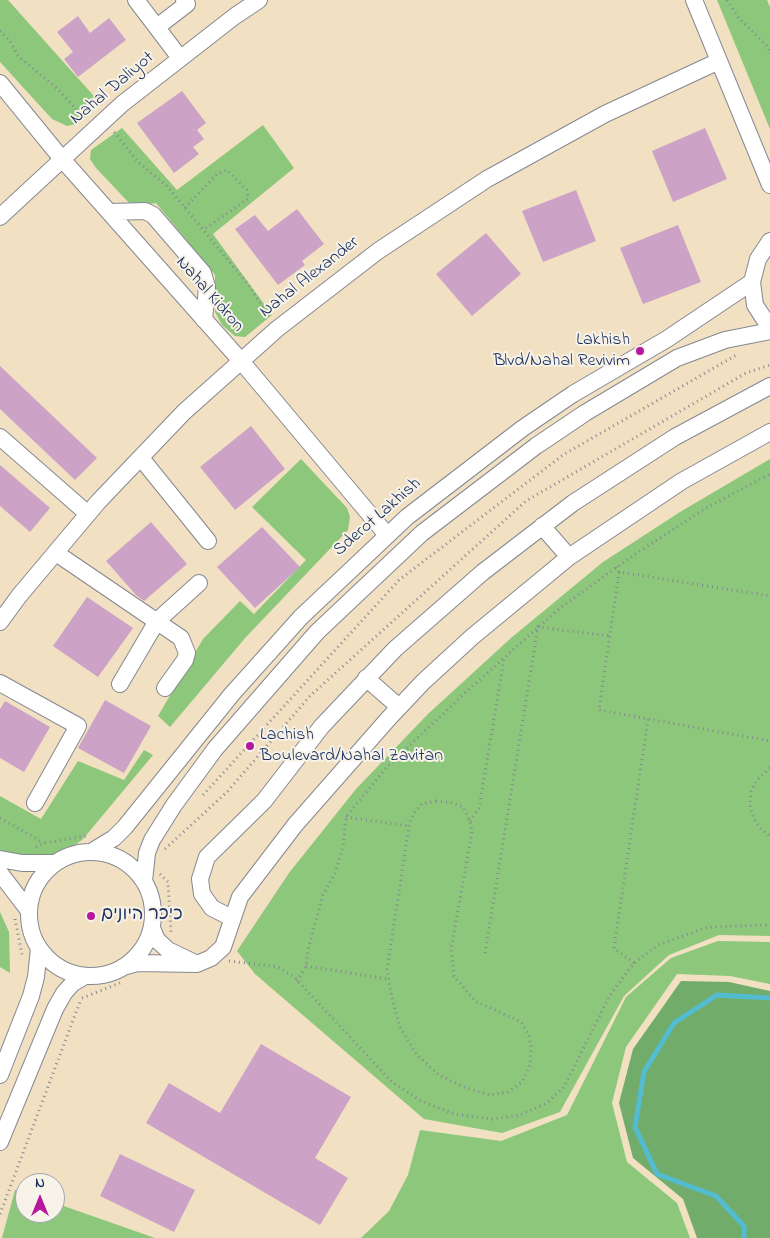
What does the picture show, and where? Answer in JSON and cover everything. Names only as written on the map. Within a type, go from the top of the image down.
[{"type":"street","points":[[136,0],[180,58]]},
{"type":"street","points":[[157,27],[187,4],[184,0]]},
{"type":"street","name":"Nahal Daliyot","points":[[0,217],[99,125],[180,58],[259,0]]},
{"type":"street","points":[[694,0],[770,185]]},
{"type":"street","name":"Nahal Alexander","points":[[2,614],[88,514],[184,412],[277,329],[378,251],[487,179],[605,114],[719,61]]},
{"type":"street","name":"Nahal Kidron","points":[[0,83],[62,159],[241,361],[387,535]]},
{"type":"street","points":[[109,212],[145,211],[153,215],[203,273],[207,286],[204,320]]},
{"type":"street","points":[[126,973],[152,928],[153,908],[144,881],[152,840],[174,805],[215,748],[317,632],[390,561],[484,483],[585,413],[677,358],[725,340],[770,330],[755,305],[752,282],[758,259],[770,241]]},
{"type":"street","name":"Sderot Lakhish","points":[[91,852],[114,838],[125,827],[198,735],[266,654],[326,592],[387,535],[471,466],[523,428],[573,394],[667,339],[752,282]]},
{"type":"street","points":[[232,918],[212,908],[202,894],[200,879],[206,857],[264,801],[322,726],[366,678],[441,607],[542,526],[676,437],[770,386]]},
{"type":"street","points":[[0,874],[30,926],[39,948],[55,965],[70,972],[85,976],[126,973],[137,963],[204,961],[223,947],[240,897],[295,825],[399,707],[472,637],[569,557],[682,481],[770,432]]},
{"type":"street","points":[[0,437],[88,514]]},
{"type":"street","points":[[141,458],[208,541]]},
{"type":"street","points":[[542,526],[569,557]]},
{"type":"street","points":[[56,552],[181,638],[187,653],[185,660],[166,688]]},
{"type":"street","points":[[120,684],[156,621],[199,583]]},
{"type":"street","points":[[366,678],[399,707]]},
{"type":"street","points":[[0,683],[78,726],[35,803]]},
{"type":"street","points":[[21,913],[38,881],[55,863],[75,854],[104,853],[124,861],[144,881]]},
{"type":"street","points":[[0,859],[22,863],[55,863]]},
{"type":"street","points":[[152,928],[157,940],[177,956],[204,961]]},
{"type":"street","points":[[0,1075],[31,996],[37,970],[39,948]]},
{"type":"street","points":[[0,1142],[55,1009],[75,994],[85,976]]},
{"type":"path","points":[[727,0],[738,16],[768,47],[770,53]]},
{"type":"path","points":[[0,31],[10,41],[18,56],[168,187],[247,283],[277,329]]},
{"type":"path","points":[[185,208],[217,174],[227,170],[247,190],[248,199],[203,230]]},
{"type":"path","points":[[201,797],[399,580],[563,455],[741,352],[744,336]]},
{"type":"path","points":[[297,981],[306,966],[308,950],[323,895],[335,873],[343,847],[346,817],[386,768],[560,608],[616,567],[706,508],[770,474]]},
{"type":"path","points":[[616,567],[619,572],[599,710],[770,741]]},
{"type":"path","points":[[619,572],[770,596]]},
{"type":"path","points":[[538,627],[610,636]]},
{"type":"path","points":[[485,953],[538,627]]},
{"type":"path","points":[[470,821],[480,808],[504,658]]},
{"type":"path","points":[[634,963],[614,948],[648,719]]},
{"type":"path","points":[[770,768],[756,780],[751,792],[750,805],[753,817],[760,828],[770,836]]},
{"type":"path","points":[[436,801],[452,802],[463,807],[470,821],[472,832],[451,949],[451,964],[454,976],[475,1001],[508,1014],[521,1022],[529,1035],[531,1056],[530,1065],[522,1082],[508,1092],[490,1094],[463,1087],[439,1075],[417,1055],[400,1027],[387,970],[409,826],[413,814],[422,804],[436,801]]},
{"type":"path","points":[[346,817],[409,826]]},
{"type":"path","points":[[0,818],[45,843]]},
{"type":"path","points":[[22,863],[32,849],[45,843],[100,834],[109,834],[114,838]]},
{"type":"path","points":[[146,864],[168,882],[171,938],[166,948]]},
{"type":"path","points":[[21,913],[23,961],[37,970]]},
{"type":"path","points":[[204,961],[278,967],[297,981],[392,1082],[421,1101],[454,1114],[492,1119],[520,1115],[547,1103],[564,1087],[610,995],[634,963],[658,945],[708,927],[770,925]]},
{"type":"path","points":[[306,966],[388,979]]},
{"type":"path","points":[[0,1214],[73,1018],[75,994],[126,973]]},
{"type":"green space","points":[[0,0],[8,0],[101,104],[77,124],[67,126],[52,119],[0,62]]},
{"type":"green space","points":[[717,0],[767,0],[770,7],[770,129]]},
{"type":"green space","points":[[263,125],[294,168],[213,234],[272,315],[245,337],[235,336],[222,325],[215,312],[215,275],[156,203],[133,207],[96,168],[90,159],[91,150],[122,128],[177,190]]},
{"type":"green space","points":[[301,459],[347,508],[350,517],[348,530],[246,637],[170,727],[158,716],[203,639],[240,601],[254,614],[306,560],[252,507]]},
{"type":"green space","points":[[770,459],[770,936],[719,935],[669,955],[624,996],[560,1112],[502,1133],[424,1119],[255,974],[237,951],[289,873],[356,789],[428,714],[511,638],[603,562],[680,512]]},
{"type":"green space","points":[[144,750],[153,755],[83,839],[70,849],[43,857],[14,856],[0,851],[0,796],[41,819],[78,761],[124,780]]},
{"type":"green space","points":[[0,912],[9,932],[10,973],[0,967]]},
{"type":"green space","points":[[718,941],[770,942],[770,984],[730,976],[677,974],[626,1047],[612,1103],[627,1162],[677,1203],[690,1238],[361,1238],[389,1211],[408,1175],[420,1130],[501,1141],[567,1115],[626,997],[671,958]]},
{"type":"green space","points":[[681,981],[729,982],[770,991],[770,1238],[697,1238],[683,1199],[633,1158],[619,1103],[633,1049]]},
{"type":"green space","points":[[15,1190],[15,1223],[65,1223],[65,1206],[155,1238],[2,1238]]},
{"type":"building","points":[[78,16],[90,33],[109,18],[126,40],[78,77],[64,59],[73,52],[57,32]]},
{"type":"building","points":[[182,91],[206,123],[197,130],[204,139],[193,147],[199,154],[174,173],[137,123]]},
{"type":"building","points":[[705,128],[727,179],[673,202],[652,151]]},
{"type":"building","points":[[576,190],[596,241],[543,262],[522,211]]},
{"type":"building","points":[[297,209],[324,244],[302,261],[305,265],[278,285],[235,229],[255,215],[268,231]]},
{"type":"building","points":[[678,225],[701,282],[643,304],[620,248]]},
{"type":"building","points":[[486,233],[521,274],[472,316],[436,274]]},
{"type":"building","points":[[0,366],[97,458],[75,480],[0,409]]},
{"type":"building","points":[[251,426],[285,469],[235,510],[200,467]]},
{"type":"building","points":[[0,465],[50,508],[30,532],[0,506]]},
{"type":"building","points":[[151,522],[187,564],[144,601],[136,595],[106,561]]},
{"type":"building","points":[[262,527],[300,567],[255,608],[217,567]]},
{"type":"building","points":[[87,597],[133,628],[98,677],[53,646]]},
{"type":"building","points":[[105,700],[151,726],[124,773],[78,748]]},
{"type":"building","points":[[5,701],[50,727],[24,772],[0,758],[0,709]]},
{"type":"building","points":[[261,1044],[351,1097],[315,1158],[348,1178],[320,1225],[146,1123],[169,1083],[220,1113]]},
{"type":"building","points":[[120,1154],[195,1190],[174,1232],[100,1196]]},
{"type":"waterway","points":[[744,1238],[744,1226],[716,1196],[657,1174],[635,1127],[644,1072],[674,1023],[717,995],[770,998]]},
{"type":"place","name":"Lakhish Blvd/Nahal Revivim","points":[[640,351]]},
{"type":"place","name":"Lachish Boulevard/Nahal Zavitan","points":[[250,746]]},
{"type":"place","name":"כיכר היונים","points":[[91,916]]}]
